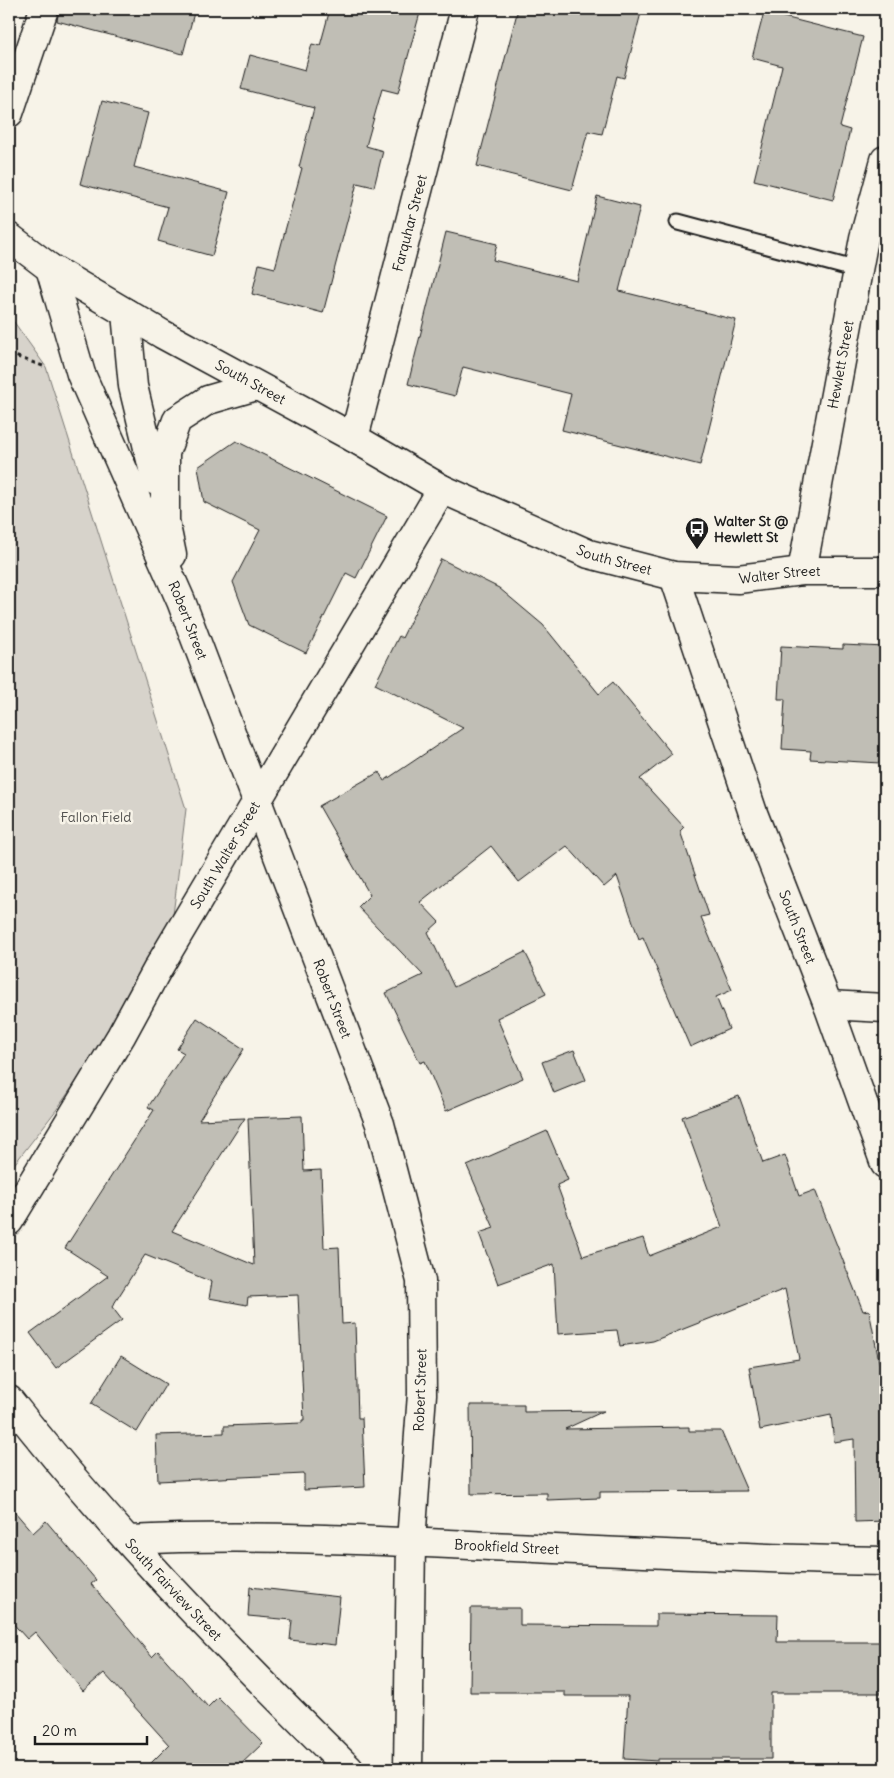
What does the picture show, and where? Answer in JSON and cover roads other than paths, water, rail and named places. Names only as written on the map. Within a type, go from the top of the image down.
[{"type":"street","points":[[9,113],[44,9]]},
{"type":"street","name":"Farquhar Street","points":[[354,438],[465,9]]},
{"type":"street","name":"Hewlett Street","points":[[802,572],[864,238],[885,160]]},
{"type":"street","name":"South Street","points":[[9,237],[50,268],[126,313],[256,386],[354,438],[442,490],[589,554],[674,576],[753,813],[828,1005],[885,1164]]},
{"type":"street","name":"Robert Street","points":[[50,268],[81,374],[181,601],[380,1124],[421,1282],[422,1394],[411,1542],[408,1769]]},
{"type":"street","points":[[126,313],[134,386],[181,601]]},
{"type":"street","points":[[165,522],[165,453],[177,420],[208,400],[256,386]]},
{"type":"street","name":"South Walter Street","points":[[9,1221],[121,1036],[442,490]]},
{"type":"street","name":"Walter Street","points":[[674,576],[738,579],[802,572],[885,571]]},
{"type":"street","points":[[828,1005],[885,1008]]},
{"type":"street","name":"South Fairview Street","points":[[9,1400],[128,1540],[284,1705],[349,1769]]},
{"type":"street","name":"Brookfield Street","points":[[128,1540],[253,1537],[411,1542],[756,1559],[885,1561]]},
{"type":"lane","points":[[678,222],[858,270]]},
{"type":"place","name":"Walter St @ Hewlett St","points":[[697,550]]},
{"type":"park label","name":"Fallon Field","points":[[96,817]]}]
